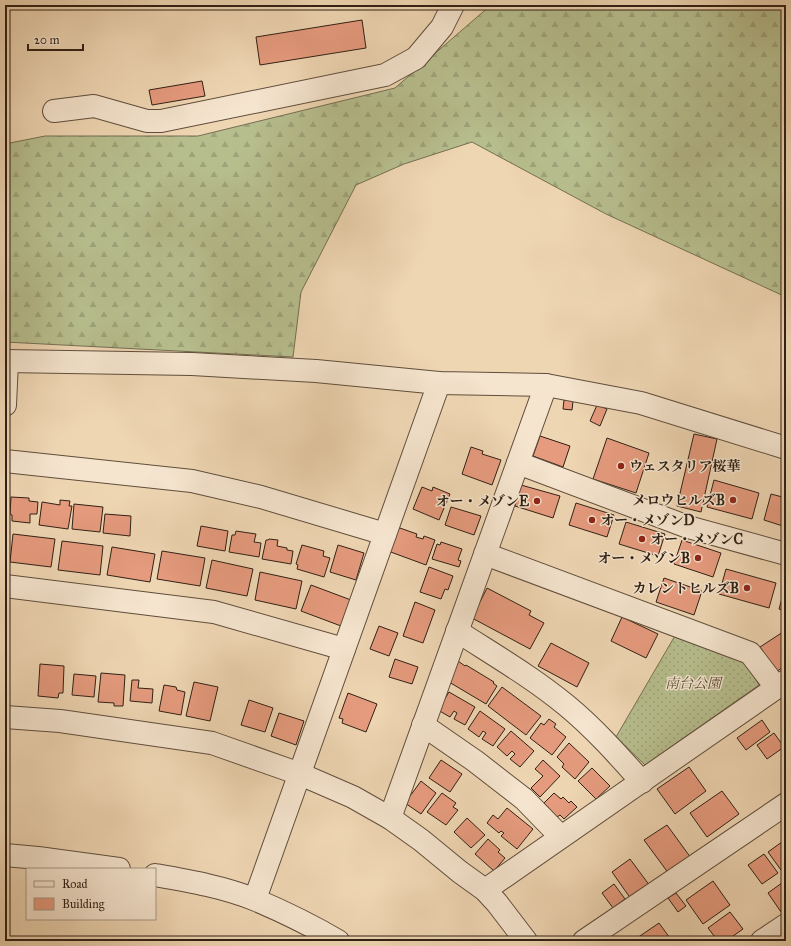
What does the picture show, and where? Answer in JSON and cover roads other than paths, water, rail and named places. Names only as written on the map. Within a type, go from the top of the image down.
[{"type":"street","points":[[54,112],[94,106],[147,122],[161,121],[384,75],[416,58],[442,26],[454,5]]},
{"type":"street","points":[[5,405],[6,361],[192,364],[316,371],[440,383],[546,386],[641,403],[786,448]]},
{"type":"street","points":[[254,900],[440,383]]},
{"type":"street","points":[[390,818],[546,386]]},
{"type":"street","points":[[5,462],[192,481],[261,497],[385,534]]},
{"type":"street","points":[[518,463],[688,527],[786,554]]},
{"type":"street","points":[[485,554],[750,653],[781,684],[485,890]]},
{"type":"street","points":[[5,586],[214,612],[344,649]]},
{"type":"street","points":[[457,631],[530,678],[567,706],[599,734],[642,782]]},
{"type":"street","points":[[5,717],[60,721],[212,743],[300,774],[353,797],[390,818],[421,840],[460,872],[485,890],[497,903],[526,941]]},
{"type":"street","points":[[423,725],[475,761],[524,799],[561,837]]},
{"type":"street","points":[[584,941],[786,804]]},
{"type":"street","points":[[5,855],[112,868]]},
{"type":"street","points":[[156,874],[207,885],[254,900],[309,924],[338,941]]},
{"type":"street","points":[[762,941],[786,925]]},
{"type":"place","name":"ウェスタリア桜華","points":[[621,466]]},
{"type":"place","name":"メロウヒルズB","points":[[733,500]]},
{"type":"place","name":"オー・メゾンE","points":[[537,501]]},
{"type":"place","name":"オー・メゾンD","points":[[592,520]]},
{"type":"place","name":"オー・メゾンC","points":[[642,539]]},
{"type":"place","name":"オー・メゾンB","points":[[698,558]]},
{"type":"place","name":"カレントヒルズB","points":[[747,588]]},
{"type":"park label","name":"南台公園","points":[[693,683]]}]
